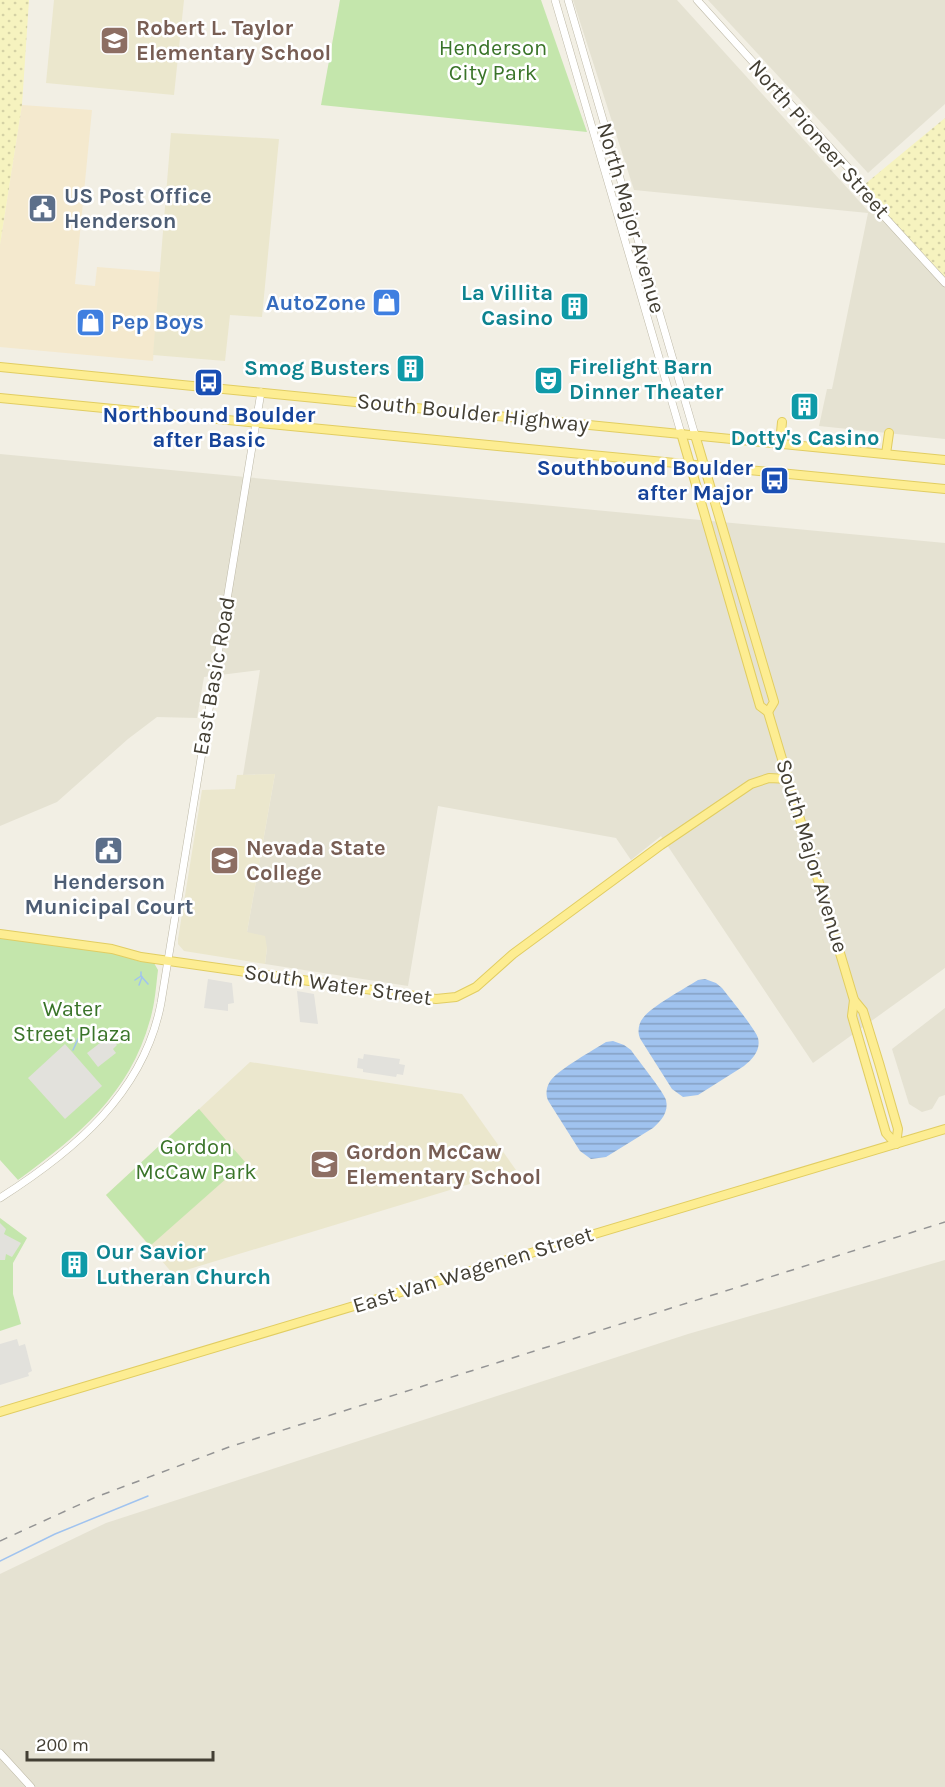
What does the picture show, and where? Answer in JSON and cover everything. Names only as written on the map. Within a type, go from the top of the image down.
[{"type":"main road","name":"South Boulder Highway","points":[[0,367],[945,460]]},
{"type":"main road","name":"South Boulder Highway","points":[[0,398],[945,489]]},
{"type":"main road","points":[[780,443],[782,422]]},
{"type":"main road","name":"South Major Avenue","points":[[681,433],[760,706],[768,712],[854,1000],[852,1016],[886,1133],[896,1144]]},
{"type":"main road","points":[[886,454],[889,433]]},
{"type":"main road","name":"South Major Avenue","points":[[695,435],[774,702],[768,712]]},
{"type":"main road","name":"South Water Street","points":[[0,933],[114,949],[136,956],[167,961],[422,998],[456,997],[476,987],[538,935],[661,845],[751,784],[769,778],[789,779]]},
{"type":"main road","name":"South Major Avenue","points":[[854,1000],[864,1011],[898,1129],[896,1144]]},
{"type":"main road","name":"East Van Wagenen Street","points":[[0,1412],[945,1129]]},
{"type":"street","name":"North Major Avenue","points":[[555,0],[681,433]]},
{"type":"street","name":"North Major Avenue","points":[[568,0],[695,435]]},
{"type":"street","name":"North Pioneer Street","points":[[697,0],[852,172],[859,189],[943,281]]},
{"type":"street","points":[[575,72],[588,68]]},
{"type":"street","points":[[578,81],[590,78]]},
{"type":"street","points":[[614,207],[627,203]]},
{"type":"street","points":[[635,279],[648,276]]},
{"type":"street","name":"East Basic Road","points":[[0,1198],[22,1184],[95,1125],[125,1089],[148,1047],[159,1013],[261,392]]},
{"type":"street","points":[[0,1753],[31,1787]]},
{"type":"shaded area","name":"Robert L. Taylor Elementary School","points":[[54,0],[184,0],[174,95],[46,83]]},
{"type":"shaded area","points":[[573,0],[677,0],[869,212],[875,206],[945,283],[945,439],[819,426],[827,389],[832,389],[868,213],[634,190]]},
{"type":"shaded area","points":[[708,0],[945,0],[945,104],[868,173]]},
{"type":"shaded area","points":[[22,105],[92,110],[75,284],[95,286],[97,267],[160,272],[153,361],[0,347],[0,245]]},
{"type":"shaded area","points":[[171,133],[279,139],[262,317],[230,315],[225,361],[153,355]]},
{"type":"shaded area","points":[[0,454],[945,543],[945,968],[813,1063],[661,836],[631,860],[616,838],[438,806],[408,986],[265,964],[267,948],[247,932],[275,774],[243,775],[260,670],[204,677],[197,718],[157,717],[128,739],[57,802],[0,826]]},
{"type":"shaded area","name":"Nevada State College","points":[[275,774],[247,932],[265,936],[267,948],[265,964],[184,951],[178,944],[178,939],[202,790],[235,789],[237,775]]},
{"type":"shaded area","points":[[208,979],[232,983],[234,1003],[228,1004],[228,1011],[204,1008]]},
{"type":"shaded area","points":[[297,991],[314,994],[318,1024],[300,1022]]},
{"type":"shaded area","points":[[945,1008],[945,1095],[939,1097],[932,1109],[922,1112],[909,1104],[892,1049]]},
{"type":"shaded area","points":[[109,1036],[117,1045],[113,1049],[116,1053],[98,1067],[87,1053]]},
{"type":"shaded area","points":[[65,1044],[102,1086],[65,1119],[28,1078]]},
{"type":"shaded area","points":[[364,1054],[400,1059],[399,1064],[405,1065],[403,1075],[397,1074],[396,1077],[363,1072],[363,1069],[357,1068],[358,1058],[363,1059]]},
{"type":"shaded area","name":"Gordon McCaw Elementary School","points":[[250,1062],[462,1094],[516,1170],[173,1274],[106,1195]]},
{"type":"shaded area","points":[[0,1223],[6,1229],[4,1234],[21,1243],[12,1257],[6,1254],[5,1260],[0,1260]]},
{"type":"shaded area","points":[[945,1260],[945,1787],[0,1787],[0,1574],[106,1523],[688,1334]]},
{"type":"shaded area","points":[[17,1339],[19,1346],[25,1344],[32,1371],[28,1373],[29,1376],[0,1385],[0,1344]]},
{"type":"sand","points":[[0,0],[29,0],[22,105],[0,245]]},
{"type":"sand","points":[[945,118],[945,283],[859,189]]},
{"type":"green space","name":"Henderson City Park","points":[[340,0],[541,0],[587,132],[321,105]]},
{"type":"green space","name":"Water Street Plaza","points":[[0,937],[115,953],[138,961],[154,963],[158,970],[152,1014],[141,1046],[115,1092],[80,1130],[18,1180],[0,1160]]},
{"type":"green space","name":"Gordon McCaw Park","points":[[199,1109],[245,1162],[150,1246],[106,1195]]},
{"type":"green space","points":[[0,1218],[27,1238],[13,1263],[13,1294],[21,1324],[0,1331]]},
{"type":"water","points":[[705,979],[722,988],[748,1021],[759,1042],[753,1057],[744,1066],[698,1095],[683,1097],[672,1089],[641,1040],[639,1026],[647,1013],[661,1003],[698,980]]},
{"type":"water","points":[[613,1041],[631,1050],[664,1096],[666,1108],[661,1119],[653,1128],[606,1157],[591,1159],[580,1151],[549,1102],[547,1088],[549,1082],[569,1065],[606,1042]]},
{"type":"waterway","points":[[141,972],[141,976],[148,984]]},
{"type":"waterway","points":[[135,980],[141,976]]},
{"type":"waterway","points":[[139,985],[142,977]]},
{"type":"waterway","points":[[73,1050],[83,1028]]},
{"type":"waterway","points":[[0,1561],[55,1534],[148,1496]]},
{"type":"railway","points":[[0,1541],[96,1497],[229,1447],[945,1222]]},
{"type":"place","name":"Robert L. Taylor Elementary School","points":[[115,41]]},
{"type":"place","name":"US Post Office Henderson","points":[[43,209]]},
{"type":"place","name":"AutoZone","points":[[387,303]]},
{"type":"place","name":"La Villita Casino","points":[[574,306]]},
{"type":"place","name":"Pep Boys","points":[[90,322]]},
{"type":"place","name":"Smog Busters","points":[[411,368]]},
{"type":"place","name":"Firelight Barn Dinner Theater","points":[[548,380]]},
{"type":"place","name":"Northbound Boulder after Basic","points":[[209,383]]},
{"type":"place","name":"Dotty's Casino","points":[[805,406]]},
{"type":"place","name":"Southbound Boulder after Major","points":[[774,481]]},
{"type":"place","name":"Henderson Municipal Court","points":[[109,850]]},
{"type":"place","name":"Nevada State College","points":[[225,861]]},
{"type":"place","name":"Gordon McCaw Elementary School","points":[[325,1165]]},
{"type":"place","name":"Our Savior Lutheran Church","points":[[75,1265]]}]
